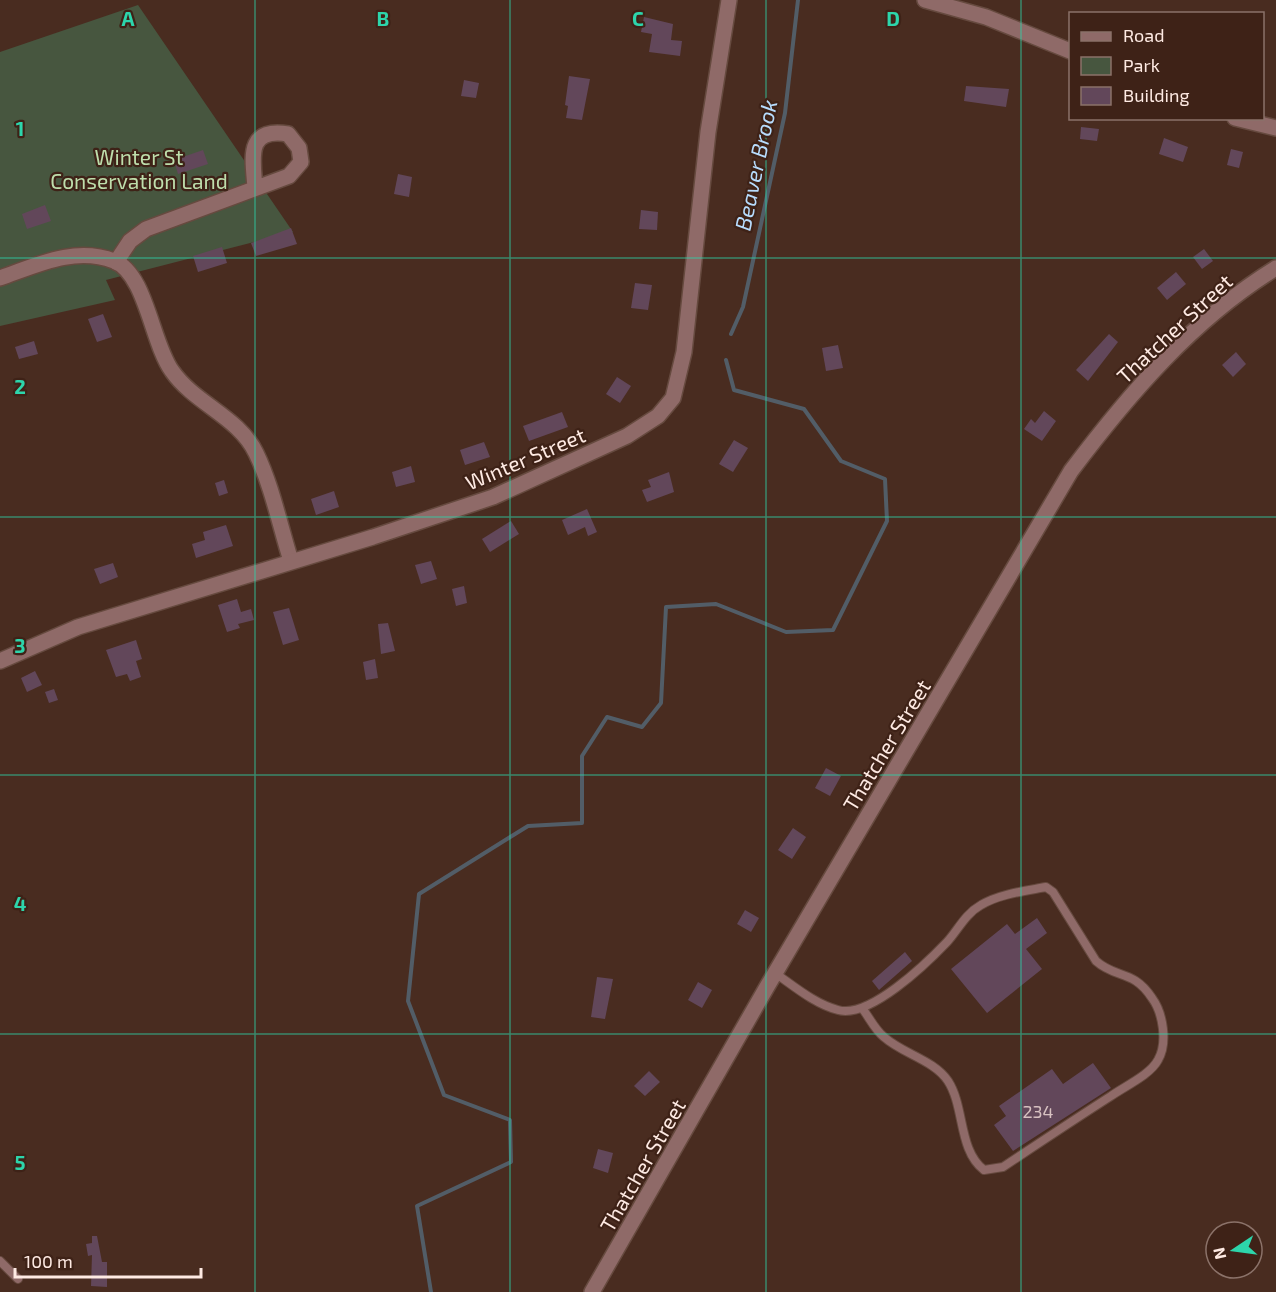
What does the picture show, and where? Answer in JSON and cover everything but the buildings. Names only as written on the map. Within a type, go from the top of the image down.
[{"type":"street","name":"Winter Street","points":[[0,661],[78,627],[493,497],[627,436],[658,416],[673,398],[684,352],[708,132],[729,0]]},
{"type":"street","points":[[925,0],[986,17],[1069,50]]},
{"type":"street","points":[[1243,120],[1276,128]]},
{"type":"street","points":[[116,262],[130,241],[146,230],[255,189]]},
{"type":"street","points":[[0,278],[63,257],[89,254],[116,262],[134,279],[171,371],[189,389],[245,433],[257,454],[291,561]]},
{"type":"street","name":"Thatcher Street","points":[[592,1292],[775,973],[1071,471],[1110,419],[1156,366],[1218,310],[1276,268]]},
{"type":"lane","points":[[775,973],[820,1004],[839,1011],[852,1012],[885,996],[947,942],[964,919],[979,906],[991,900],[1046,887],[1053,892],[1096,961],[1104,968],[1133,977],[1153,999],[1163,1038],[1157,1063],[1003,1167],[984,1170],[971,1154],[956,1094],[947,1080],[940,1072],[884,1037],[862,1008]]},
{"type":"lane","points":[[0,1262],[18,1280]]},
{"type":"green space","name":"Winter St Conservation Land","points":[[138,5],[293,232],[106,280],[115,300],[0,326],[0,52]]},
{"type":"waterway","name":"Beaver Brook","points":[[731,334],[743,307],[785,113],[798,0]]},
{"type":"waterway","name":"Beaver Brook","points":[[431,1292],[417,1206],[511,1162],[510,1120],[444,1095],[408,1001],[419,894],[528,826],[582,823],[582,756],[607,717],[642,727],[661,703],[666,607],[716,604],[786,632],[833,630],[887,521],[885,479],[841,461],[804,409],[734,390],[726,360]]}]
